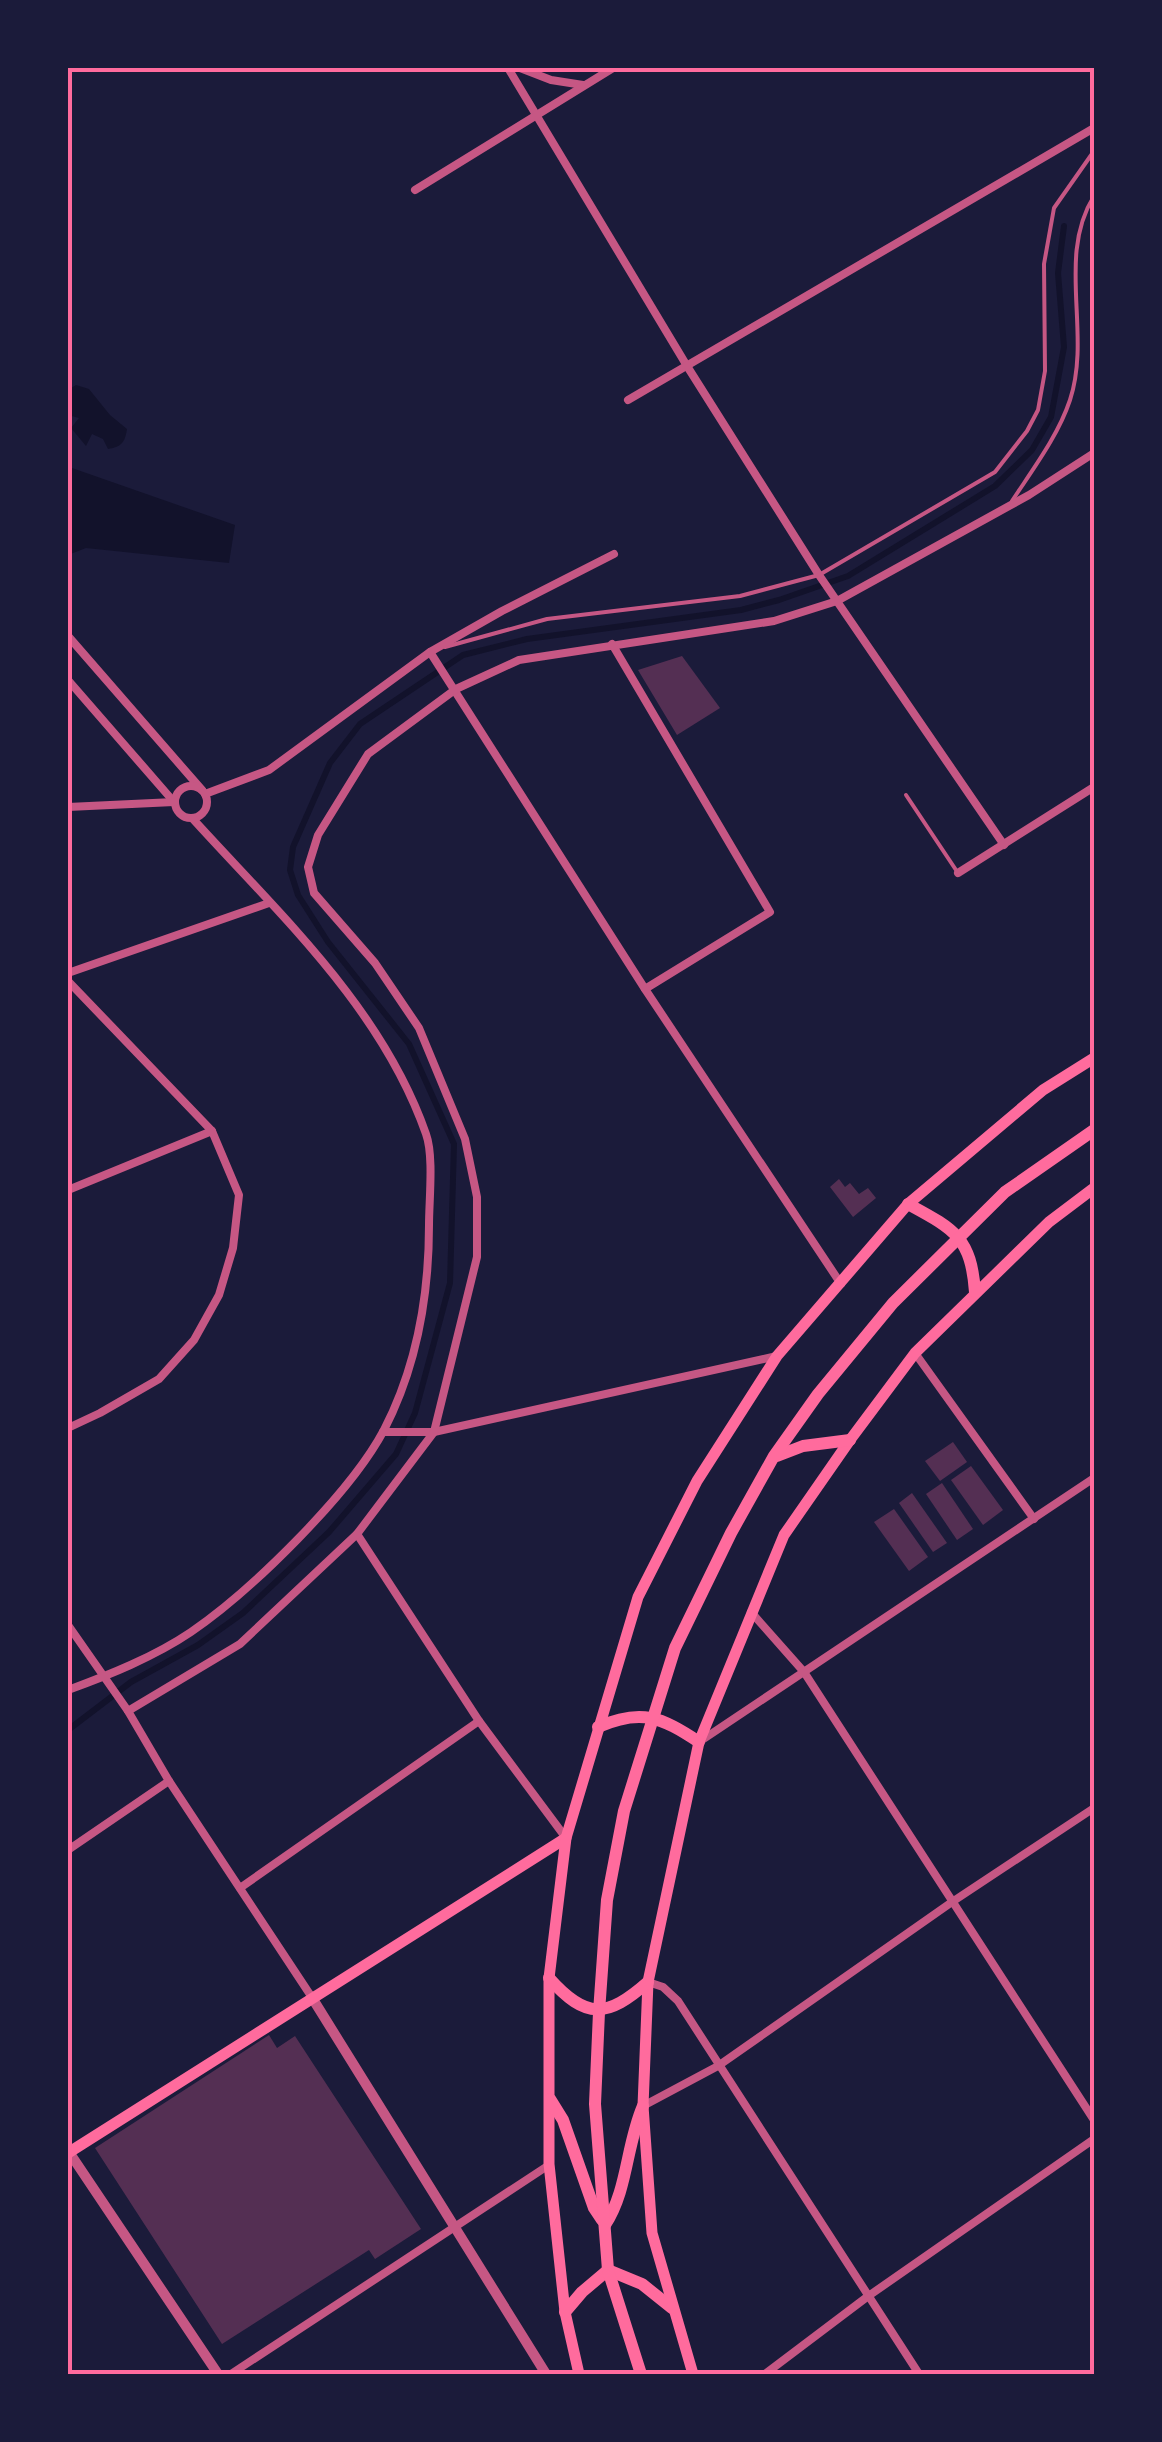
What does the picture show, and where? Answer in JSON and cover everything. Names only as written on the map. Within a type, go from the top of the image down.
[{"type":"highway","points":[[640,2374],[608,2270],[595,2104],[599,2012],[608,1900],[624,1811],[675,1648],[774,1456],[818,1394],[893,1303],[960,1235],[1005,1192],[1094,1130]]},
{"type":"highway","points":[[908,1204],[960,1235],[973,1264],[975,1292]]},
{"type":"highway","points":[[774,1456],[803,1446],[850,1440]]},
{"type":"highway","points":[[598,1728],[625,1715],[652,1717],[700,1742]]},
{"type":"highway","points":[[549,1978],[570,2002],[599,2012],[624,2002],[648,1982]]},
{"type":"highway","points":[[550,2099],[563,2120],[594,2208],[605,2225]]},
{"type":"highway","points":[[605,2225],[618,2205],[631,2135],[642,2106]]},
{"type":"highway","points":[[608,2270],[642,2284],[672,2308]]},
{"type":"highway","points":[[565,2312],[608,2270]]},
{"type":"main road","points":[[579,2374],[565,2312],[549,2164],[549,1978],[566,1838],[638,1597],[698,1481],[777,1356],[908,1204],[1043,1090],[1094,1058]]},
{"type":"main road","points":[[692,2374],[652,2233],[642,2106],[648,1982],[700,1742],[784,1536],[850,1440],[915,1353],[1049,1222],[1094,1188]]},
{"type":"main road","points":[[68,2151],[566,1838]]},
{"type":"street","points":[[508,68],[687,366],[819,574],[1004,845]]},
{"type":"street","points":[[520,68],[551,80],[583,85]]},
{"type":"street","points":[[415,190],[613,68]]},
{"type":"street","points":[[628,400],[1094,128]]},
{"type":"street","points":[[128,1711],[240,1644],[358,1534],[434,1432],[476,1257],[476,1197],[465,1139],[419,1028],[375,963],[314,893],[308,867],[318,834],[368,754],[456,690],[519,660],[774,621],[838,601],[1094,453]]},
{"type":"street","points":[[174,802],[178,792],[187,786],[204,792],[269,770],[430,652],[614,554]]},
{"type":"street","points":[[68,636],[204,792],[206,810],[193,819]]},
{"type":"street","points":[[612,644],[770,912],[645,988]]},
{"type":"street","points":[[430,652],[841,1284]]},
{"type":"street","points":[[68,680],[174,802],[178,813],[193,819],[317,955],[361,1011],[400,1073],[428,1138],[429,1275],[412,1364],[383,1432],[340,1490],[251,1583],[190,1633],[104,1677],[68,1690]]},
{"type":"street","points":[[958,873],[1094,788]]},
{"type":"street","points":[[68,807],[174,802]]},
{"type":"street","points":[[68,973],[269,903]]},
{"type":"street","points":[[68,981],[212,1131],[239,1195],[232,1248],[220,1295],[194,1340],[159,1378],[68,1428]]},
{"type":"street","points":[[68,1190],[212,1131]]},
{"type":"street","points":[[915,1353],[1034,1519]]},
{"type":"street","points":[[383,1432],[434,1432],[777,1356]]},
{"type":"street","points":[[700,1742],[1094,1478]]},
{"type":"street","points":[[358,1534],[480,1721],[566,1838]]},
{"type":"street","points":[[750,1612],[804,1672],[1094,2120]]},
{"type":"street","points":[[68,1625],[128,1711],[311,1996],[546,2374]]},
{"type":"street","points":[[240,1888],[480,1721]]},
{"type":"street","points":[[68,1850],[170,1781]]},
{"type":"street","points":[[642,2106],[718,2066],[1094,1808]]},
{"type":"street","points":[[648,1982],[662,1987],[678,2001],[919,2374]]},
{"type":"street","points":[[765,2374],[867,2297],[1094,2139]]},
{"type":"street","points":[[68,2151],[218,2374]]},
{"type":"street","points":[[231,2374],[549,2164]]},
{"type":"lane","points":[[430,652],[547,619],[740,596],[819,574],[994,472],[1038,410],[1045,371],[1044,264],[1054,208],[1094,151]]},
{"type":"lane","points":[[1010,505],[1051,440],[1070,399],[1078,352],[1074,249],[1082,216],[1094,196]]},
{"type":"lane","points":[[906,795],[958,873]]},
{"type":"shaded area","points":[[76,385],[89,389],[127,429],[119,445],[108,449],[103,439],[92,434],[86,446],[71,428],[79,418],[68,415],[68,390]]},
{"type":"shaded area","points":[[72,468],[235,525],[229,563],[86,548],[68,555],[68,470]]},
{"type":"building","points":[[682,656],[720,708],[677,735],[638,670]]},
{"type":"building","points":[[839,1179],[845,1187],[850,1183],[859,1194],[868,1188],[876,1198],[853,1217],[830,1187]]},
{"type":"building","points":[[953,1442],[967,1462],[940,1481],[925,1461]]},
{"type":"building","points":[[971,1466],[1003,1510],[983,1525],[951,1480]]},
{"type":"building","points":[[942,1483],[973,1529],[957,1540],[926,1494]]},
{"type":"building","points":[[912,1493],[947,1543],[933,1552],[899,1503]]},
{"type":"building","points":[[894,1509],[928,1557],[909,1571],[874,1522]]},
{"type":"building","points":[[269,2035],[277,2048],[295,2036],[421,2229],[375,2259],[369,2250],[222,2344],[95,2148]]},
{"type":"waterway","points":[[68,1730],[131,1682],[198,1645],[243,1613],[329,1532],[396,1454],[415,1413],[450,1283],[454,1144],[409,1044],[328,942],[298,895],[290,870],[293,847],[330,763],[360,724],[463,655],[527,639],[741,610],[779,600],[848,576],[995,486],[1032,450],[1051,417],[1064,347],[1058,273],[1064,226]]}]
